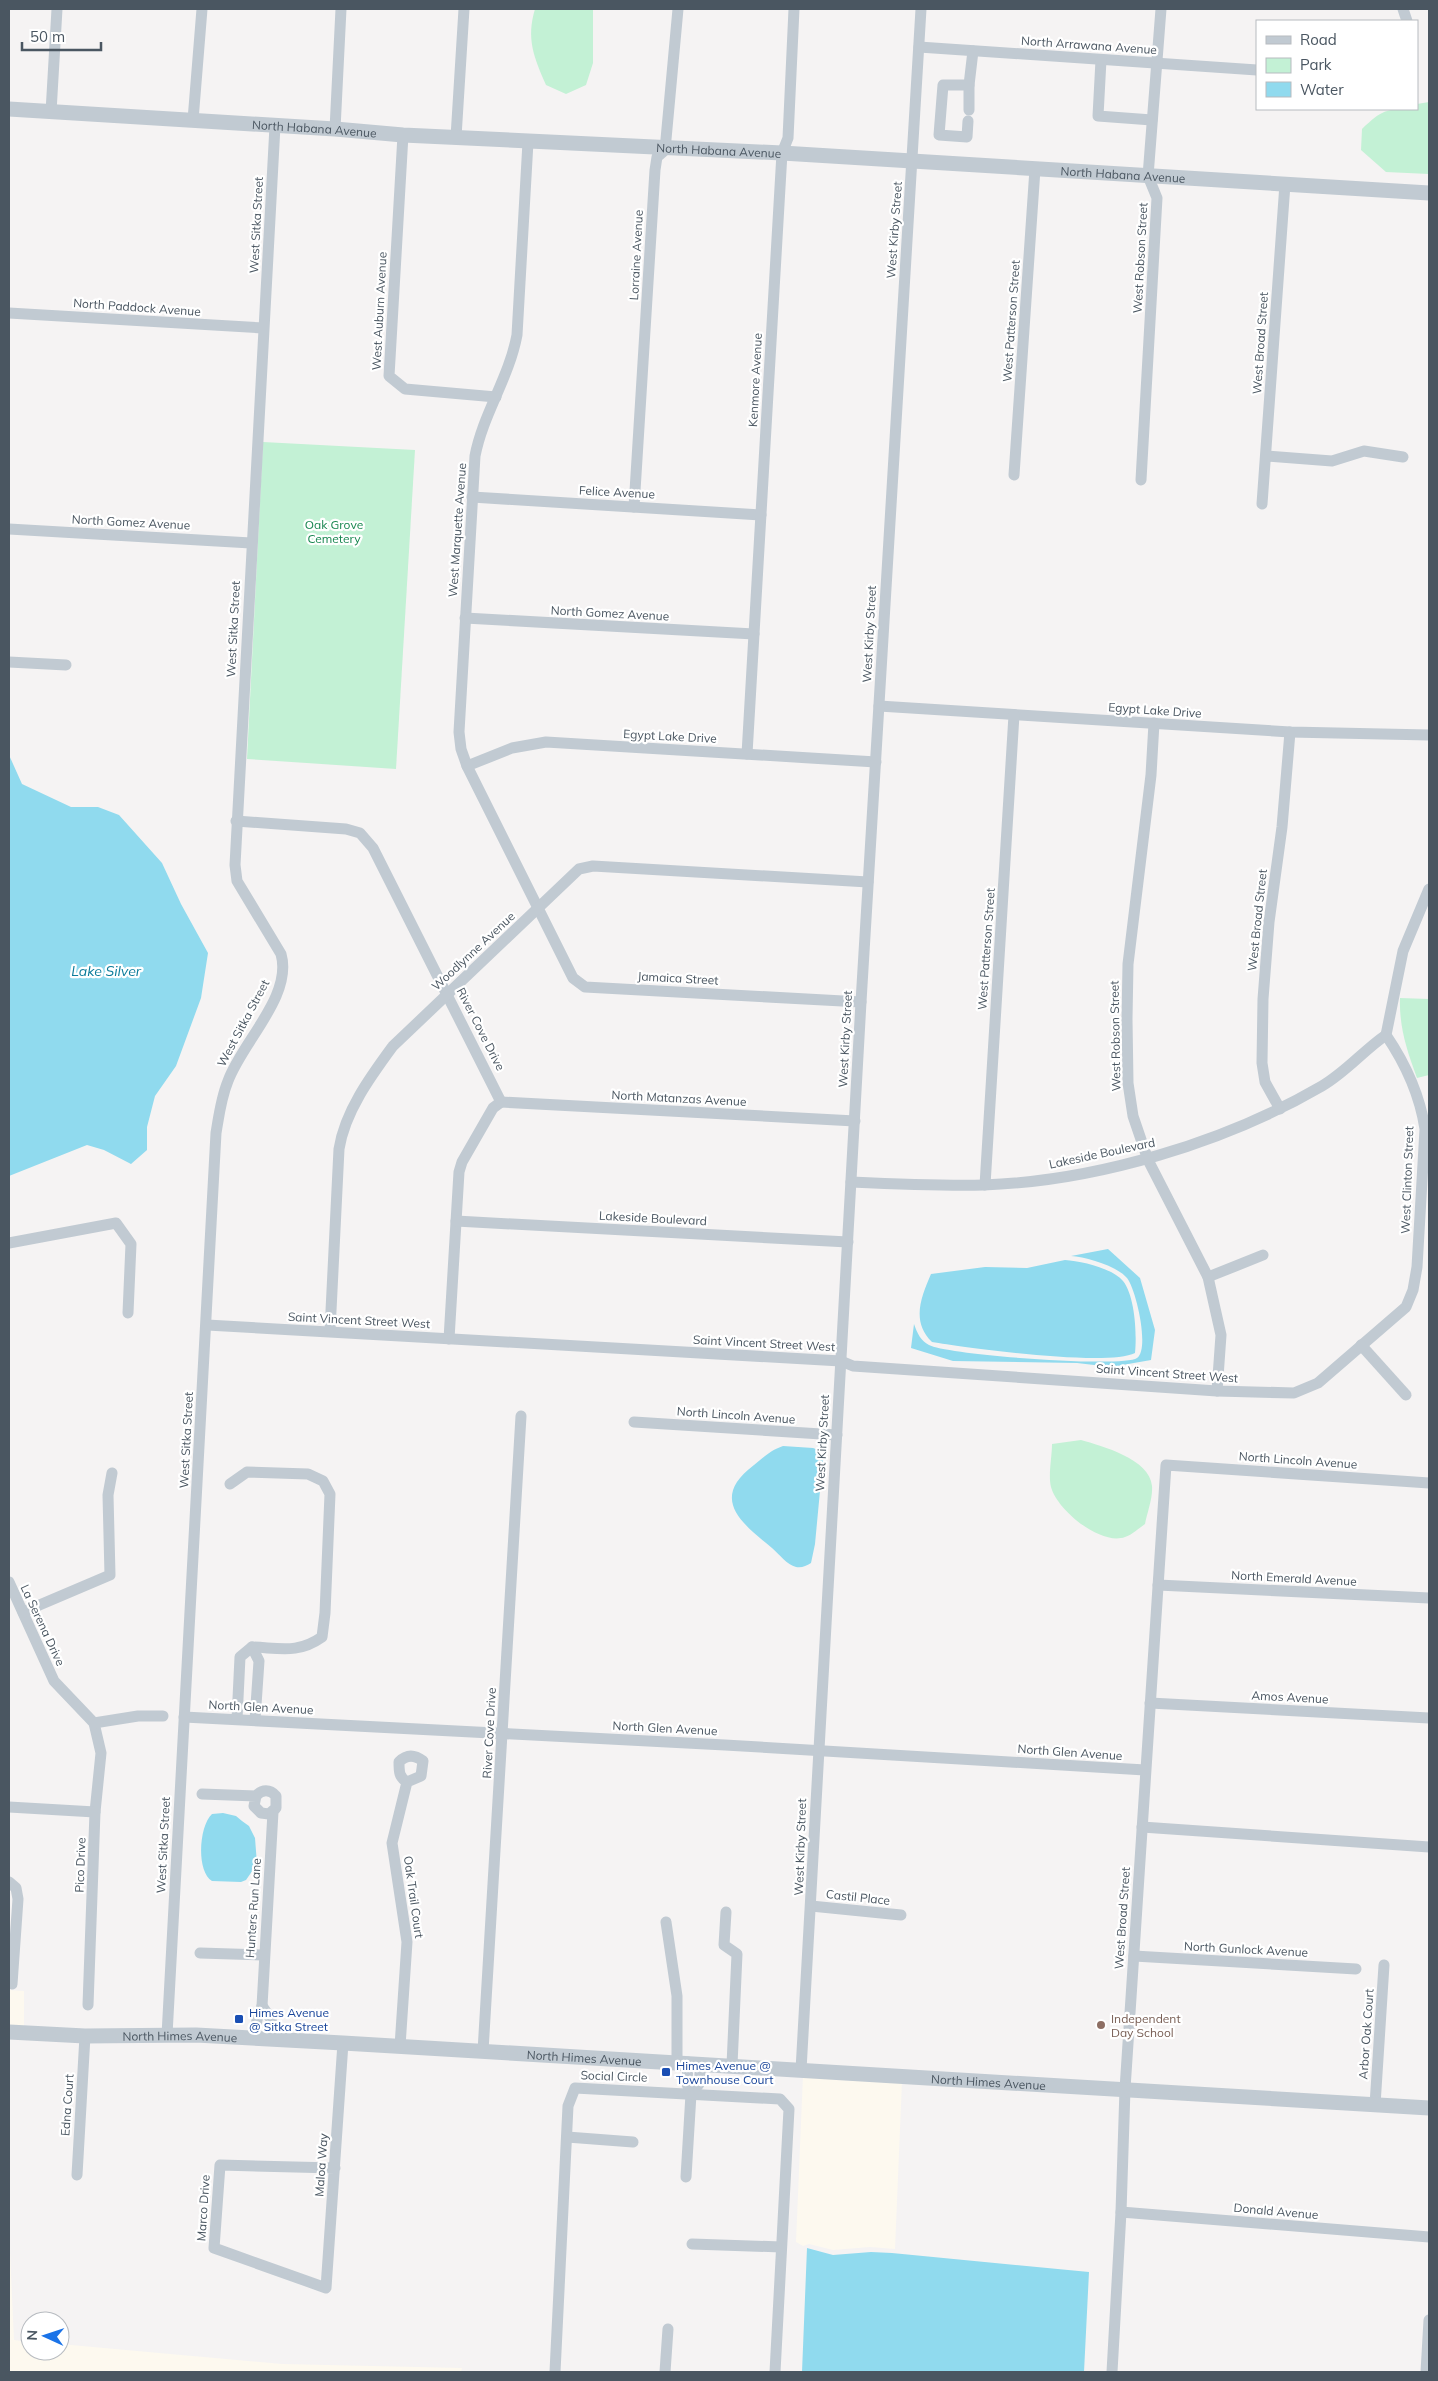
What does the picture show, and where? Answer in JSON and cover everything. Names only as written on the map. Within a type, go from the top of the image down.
[{"type":"street","points":[[51,112],[57,9]]},
{"type":"street","points":[[193,120],[202,9]]},
{"type":"street","points":[[335,129],[341,9]]},
{"type":"street","points":[[456,137],[464,9]]},
{"type":"street","name":"Lorraine Avenue","points":[[634,507],[656,156],[665,150],[678,9]]},
{"type":"street","name":"Kenmore Avenue","points":[[747,754],[782,154],[788,138],[794,9]]},
{"type":"street","name":"West Kirby Street","points":[[801,2070],[861,1002],[921,9]]},
{"type":"street","name":"West Robson Street","points":[[1141,480],[1157,198],[1148,176],[1161,9]]},
{"type":"street","name":"North Arrawana Avenue","points":[[919,47],[1256,70]]},
{"type":"street","points":[[969,85],[942,85],[939,135],[967,137],[969,85],[973,51]]},
{"type":"street","points":[[1101,60],[1098,116],[1152,120]]},
{"type":"street","name":"North Habana Avenue","points":[[9,109],[335,129],[403,135],[665,150],[912,161],[1429,193]]},
{"type":"street","name":"West Sitka Street","points":[[167,2036],[216,1133],[220,1106],[228,1080],[240,1055],[275,998],[284,965],[281,954],[237,881],[235,865],[275,126]]},
{"type":"street","name":"West Auburn Avenue","points":[[403,135],[389,376],[405,389],[496,397]]},
{"type":"street","name":"West Marquette Avenue","points":[[528,142],[517,335],[513,356],[479,435],[472,497],[459,732],[461,749],[467,766],[538,909]]},
{"type":"street","name":"West Patterson Street","points":[[1014,475],[1035,169]]},
{"type":"street","name":"West Broad Street","points":[[1262,504],[1285,184]]},
{"type":"street","name":"North Paddock Avenue","points":[[9,313],[263,328]]},
{"type":"street","points":[[1266,456],[1332,461],[1364,451],[1402,456]]},
{"type":"street","name":"Felice Avenue","points":[[472,497],[761,515]]},
{"type":"street","name":"North Gomez Avenue","points":[[9,529],[251,543]]},
{"type":"street","name":"North Gomez Avenue","points":[[465,618],[754,634]]},
{"type":"street","points":[[9,662],[66,665]]},
{"type":"street","name":"Egypt Lake Drive","points":[[879,706],[1290,732],[1429,735]]},
{"type":"street","name":"West Patterson Street","points":[[985,1185],[1014,714]]},
{"type":"street","name":"West Robson Street","points":[[1154,723],[1151,775],[1130,940],[1126,1019],[1130,1091],[1134,1116],[1148,1160],[1208,1277],[1221,1335],[1217,1391]]},
{"type":"street","name":"West Broad Street","points":[[1280,1108],[1265,1082],[1262,1063],[1263,999],[1269,922],[1282,827],[1290,732]]},
{"type":"street","name":"Egypt Lake Drive","points":[[467,766],[512,748],[546,742],[876,762]]},
{"type":"street","name":"River Cove Drive","points":[[236,821],[346,829],[360,833],[373,848],[501,1102]]},
{"type":"street","name":"Woodlynne Avenue","points":[[330,1331],[342,1133],[378,1067],[393,1046],[579,869],[593,866],[868,882]]},
{"type":"street","points":[[1386,1034],[1403,950],[1429,889]]},
{"type":"street","name":"Jamaica Street","points":[[538,909],[574,978],[585,987],[861,1002]]},
{"type":"street","name":"Lakeside Boulevard","points":[[851,1182],[985,1185],[1042,1180],[1148,1160],[1219,1135],[1280,1108],[1323,1086],[1349,1067],[1368,1047],[1386,1034]]},
{"type":"street","name":"West Clinton Street","points":[[1361,1345],[1406,1307],[1413,1290],[1417,1267],[1425,1129],[1422,1111],[1400,1055],[1386,1034]]},
{"type":"street","points":[[449,1339],[459,1172],[462,1162],[493,1108],[501,1102]]},
{"type":"street","name":"North Matanzas Avenue","points":[[501,1102],[855,1122]]},
{"type":"street","name":"Lakeside Boulevard","points":[[456,1222],[848,1242]]},
{"type":"street","points":[[9,1243],[116,1224],[132,1244],[128,1313]]},
{"type":"street","points":[[1208,1277],[1263,1255]]},
{"type":"street","name":"Saint Vincent Street West","points":[[207,1325],[841,1361],[853,1366],[1217,1391],[1294,1393],[1318,1383],[1361,1345]]},
{"type":"street","points":[[1361,1345],[1406,1395]]},
{"type":"street","name":"River Cove Drive","points":[[483,2051],[521,1416]]},
{"type":"street","name":"North Lincoln Avenue","points":[[634,1422],[837,1435]]},
{"type":"street","name":"West Broad Street","points":[[1112,2372],[1121,2212],[1125,2089],[1166,1465]]},
{"type":"street","name":"North Lincoln Avenue","points":[[1166,1465],[1429,1483]]},
{"type":"street","points":[[230,1484],[247,1472],[308,1474],[323,1481],[330,1494],[325,1613],[322,1637],[309,1646],[295,1649],[252,1647],[240,1657],[237,1719]]},
{"type":"street","points":[[23,1612],[110,1574],[108,1495],[112,1473]]},
{"type":"street","name":"La Serena Drive","points":[[9,1582],[54,1681],[94,1723]]},
{"type":"street","name":"North Emerald Avenue","points":[[1158,1585],[1429,1598]]},
{"type":"street","points":[[252,1647],[259,1661],[255,1720]]},
{"type":"street","name":"Amos Avenue","points":[[1150,1703],[1429,1718]]},
{"type":"street","points":[[9,1807],[95,1812],[101,1752],[94,1723],[138,1716],[163,1716]]},
{"type":"street","name":"North Glen Avenue","points":[[184,1717],[1145,1770]]},
{"type":"street","name":"Oak Trail Court","points":[[400,2046],[407,1942],[392,1843],[407,1782]]},
{"type":"street","name":"Hunters Run Lane","points":[[202,1794],[256,1796],[262,1791],[272,1792],[278,1801],[273,1812],[262,2006],[254,2038]]},
{"type":"street","points":[[256,1796],[254,1801],[256,1810],[266,1814],[273,1812]]},
{"type":"street","name":"Pico Drive","points":[[88,2005],[95,1812]]},
{"type":"street","points":[[1142,1827],[1429,1847]]},
{"type":"street","points":[[9,1882],[16,1888],[18,1899],[12,1984]]},
{"type":"street","name":"Castil Place","points":[[811,1906],[901,1915]]},
{"type":"street","points":[[726,1912],[724,1945],[736,1954],[732,2065]]},
{"type":"street","points":[[666,1922],[689,2062],[699,2084],[691,2094],[686,2177]]},
{"type":"street","points":[[200,1953],[264,1955]]},
{"type":"street","name":"North Gunlock Avenue","points":[[1134,1956],[1356,1969]]},
{"type":"street","name":"Arbor Oak Court","points":[[1376,2105],[1384,1965]]},
{"type":"street","name":"Hunters Run Lane","points":[[262,2006],[271,2019],[275,2039]]},
{"type":"street","name":"North Himes Avenue","points":[[9,2032],[85,2036],[275,2039],[689,2062],[1429,2108]]},
{"type":"street","name":"Edna Court","points":[[76,2175],[85,2036]]},
{"type":"street","name":"Maloa Way","points":[[326,2288],[343,2043]]},
{"type":"street","name":"Social Circle","points":[[554,2372],[568,2106],[575,2088],[780,2099],[789,2109],[775,2372]]},
{"type":"street","points":[[567,2137],[633,2142]]},
{"type":"street","name":"Marco Drive","points":[[326,2288],[214,2248],[220,2165],[335,2168]]},
{"type":"street","name":"Donald Avenue","points":[[1121,2212],[1429,2237]]},
{"type":"street","points":[[692,2244],[781,2247]]},
{"type":"street","points":[[1428,2368],[1429,2320]]},
{"type":"street","points":[[665,2372],[668,2329]]},
{"type":"shaded area","points":[[9,1990],[24,1991],[24,2027],[9,2026]]},
{"type":"shaded area","points":[[803,2075],[902,2081],[895,2249],[870,2247],[833,2250],[809,2244],[803,2246],[796,2242]]},
{"type":"shaded area","points":[[9,2230],[14,2340],[20,2341],[20,2361],[70,2361],[70,2345],[282,2364],[462,2368],[461,2372],[9,2372]]},
{"type":"green space","points":[[535,9],[593,9],[593,63],[586,85],[566,94],[546,85],[538,66],[531,39],[532,20]]},
{"type":"green space","points":[[1429,102],[1429,174],[1386,172],[1361,150],[1362,129],[1381,113],[1392,110],[1418,110],[1418,104]]},
{"type":"green space","name":"Oak Grove Cemetery","points":[[263,442],[415,450],[396,769],[247,759]]},
{"type":"green space","points":[[1400,998],[1429,999],[1429,1075],[1417,1078],[1404,1039]]},
{"type":"green space","points":[[1081,1440],[1124,1455],[1143,1468],[1149,1477],[1152,1491],[1145,1524],[1128,1536],[1115,1538],[1093,1531],[1071,1515],[1055,1496],[1051,1487],[1050,1477],[1052,1444]]},
{"type":"water","name":"Lake Silver","points":[[9,755],[22,784],[71,807],[98,807],[119,815],[162,863],[181,904],[208,953],[201,998],[176,1066],[155,1096],[147,1127],[147,1150],[131,1164],[104,1150],[87,1145],[9,1176]]},
{"type":"water","points":[[1108,1249],[1140,1278],[1155,1330],[1151,1360],[1111,1367],[1077,1363],[953,1361],[911,1348],[914,1324],[916,1331],[929,1345],[967,1353],[1101,1362],[1124,1361],[1137,1358],[1141,1352],[1142,1332],[1138,1306],[1131,1284],[1122,1274],[1101,1263],[1071,1256]]},
{"type":"water","points":[[1065,1260],[1104,1269],[1112,1272],[1123,1281],[1133,1305],[1136,1336],[1135,1353],[1120,1357],[1097,1358],[1036,1355],[975,1348],[932,1342],[922,1326],[920,1318],[921,1300],[931,1274],[985,1267],[1027,1268]]},
{"type":"water","points":[[783,1446],[813,1448],[821,1451],[823,1459],[815,1544],[811,1563],[802,1567],[789,1564],[749,1529],[734,1509],[732,1499],[734,1488],[741,1477],[768,1454]]},
{"type":"water","points":[[223,1813],[236,1816],[249,1826],[255,1838],[257,1864],[246,1880],[241,1882],[212,1881],[203,1868],[201,1848],[204,1828],[212,1814]]},
{"type":"water","points":[[807,2248],[833,2255],[871,2252],[892,2253],[1089,2272],[1084,2372],[802,2372]]},
{"type":"place","name":"Himes Avenue @ Sitka Street","points":[[239,2019]]},
{"type":"place","name":"Independent Day School","points":[[1101,2025]]},
{"type":"place","name":"Himes Avenue @ Townhouse Court","points":[[666,2072]]}]
